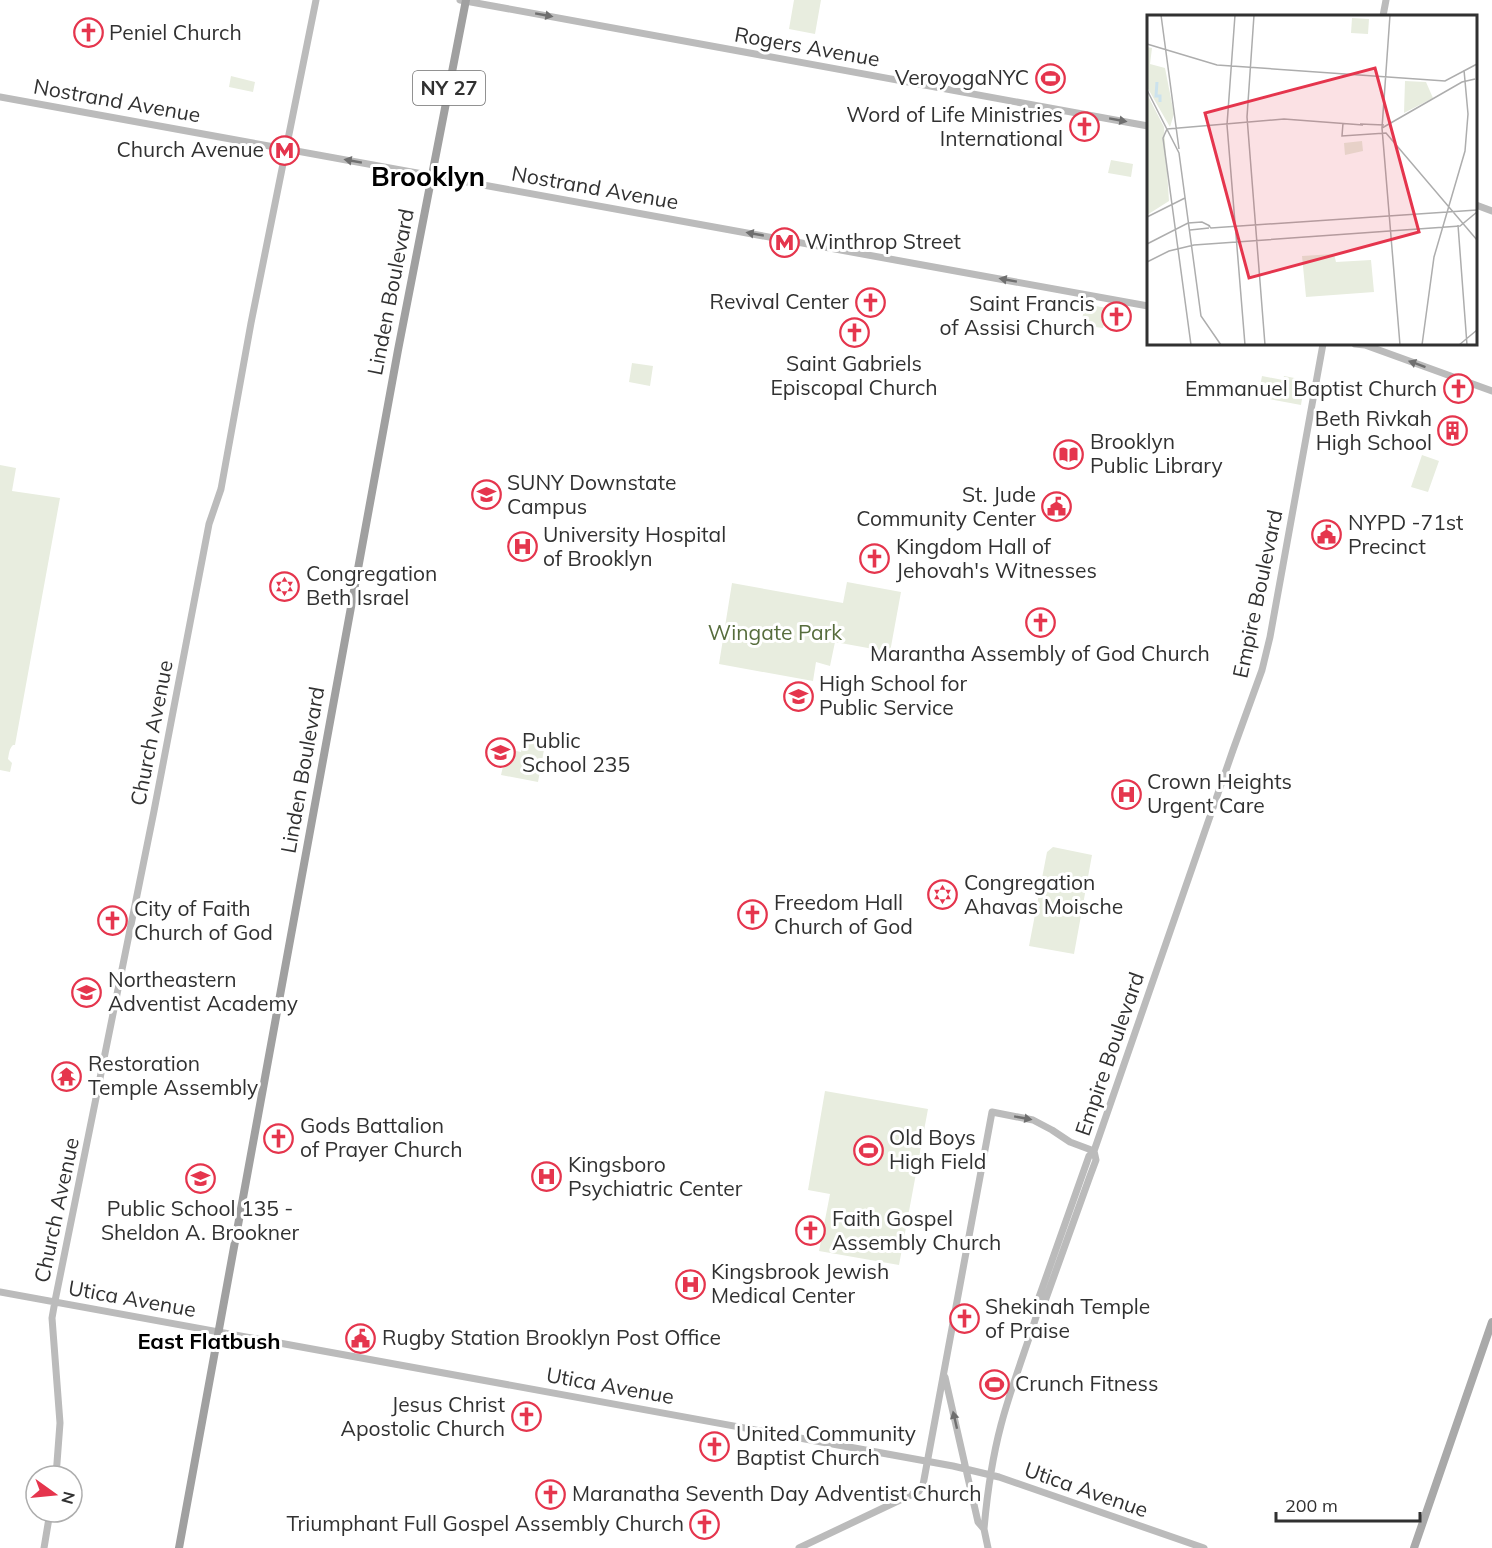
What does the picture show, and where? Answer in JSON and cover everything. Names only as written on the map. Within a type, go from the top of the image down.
[{"type":"highway","name":"Linden Boulevard","points":[[179,1548],[464,0]]},
{"type":"main road","name":"Church Avenue","points":[[57,1464],[60,1423],[52,1318],[154,812],[209,524],[221,489],[251,323],[316,0]]},
{"type":"main road","name":"Rogers Avenue","points":[[464,0],[1147,126]]},
{"type":"main road","points":[[1383,15],[1386,0]]},
{"type":"main road","name":"Nostrand Avenue","points":[[0,97],[1147,306]]},
{"type":"main road","points":[[1477,205],[1492,211]]},
{"type":"main road","name":"Empire Boulevard","points":[[984,1529],[1000,1428],[1038,1311],[1038,1300],[1089,1156],[1094,1151],[1265,661],[1323,345]]},
{"type":"main road","points":[[1365,345],[1492,391]]},
{"type":"main road","points":[[799,1548],[921,1489],[925,1481],[992,1112],[1033,1120],[1070,1142],[1094,1151]]},
{"type":"main road","name":"Utica Avenue","points":[[0,1292],[967,1469],[991,1475],[1204,1548]]},
{"type":"main road","points":[[1413,1548],[1492,1322]]},
{"type":"main road","points":[[944,1371],[978,1522],[984,1529],[988,1548]]},
{"type":"main road","points":[[44,1548],[48,1524]]},
{"type":"green space","points":[[794,0],[821,0],[815,34],[789,29]]},
{"type":"green space","points":[[231,76],[255,82],[253,92],[229,87]]},
{"type":"green space","points":[[1111,160],[1133,164],[1131,177],[1108,173]]},
{"type":"green space","points":[[1085,304],[1107,308],[1103,328],[1081,325]]},
{"type":"green space","points":[[632,363],[653,366],[650,386],[629,382]]},
{"type":"green space","points":[[1262,376],[1283,380],[1284,376],[1305,380],[1301,405],[1258,397]]},
{"type":"green space","points":[[1422,455],[1439,461],[1428,492],[1411,487]]},
{"type":"green space","points":[[0,465],[16,468],[12,491],[60,498],[15,745],[9,753],[8,759],[12,763],[10,772],[0,770]]},
{"type":"green space","name":"Wingate Park","points":[[847,582],[901,592],[890,652],[835,642],[830,666],[816,662],[813,681],[719,664],[732,583],[843,603]]},
{"type":"green space","points":[[524,735],[546,739],[538,782],[501,775],[507,749],[521,752]]},
{"type":"green space","points":[[1053,847],[1092,855],[1074,954],[1029,946],[1047,852]]},
{"type":"green space","name":"Old Boys High Field","points":[[825,1091],[928,1109],[899,1265],[819,1251],[830,1194],[808,1190]]},
{"type":"place","name":"Peniel Church","points":[[88,33]]},
{"type":"place","name":"VeroyogaNYC","points":[[1050,78]]},
{"type":"place","name":"Word of Life Ministries International","points":[[1084,127]]},
{"type":"place","name":"Church Avenue","points":[[285,150]]},
{"type":"place","name":"Winthrop Street","points":[[784,242]]},
{"type":"place","name":"Revival Center","points":[[870,302]]},
{"type":"place","name":"Saint Francis of Assisi Church","points":[[1116,316]]},
{"type":"place","name":"Saint Gabriels Episcopal Church","points":[[854,333]]},
{"type":"place","name":"Emmanuel Baptist Church","points":[[1458,389]]},
{"type":"place","name":"Beth Rivkah High School","points":[[1453,431]]},
{"type":"place","name":"Brooklyn Public Library","points":[[1069,454]]},
{"type":"place","name":"SUNY Downstate Campus","points":[[486,495]]},
{"type":"place","name":"St. Jude Community Center","points":[[1057,507]]},
{"type":"place","name":"NYPD -71st Precinct","points":[[1327,535]]},
{"type":"place","name":"University Hospital of Brooklyn","points":[[522,547]]},
{"type":"place","name":"Kingdom Hall of Jehovah's Witnesses","points":[[875,559]]},
{"type":"place","name":"Congregation Beth Israel","points":[[285,586]]},
{"type":"place","name":"Marantha Assembly of God Church","points":[[1040,623]]},
{"type":"place","name":"High School for Public Service","points":[[798,696]]},
{"type":"place","name":"Public School 235","points":[[501,753]]},
{"type":"place","name":"Crown Heights Urgent Care","points":[[1126,794]]},
{"type":"place","name":"Congregation Ahavas Moische","points":[[943,895]]},
{"type":"place","name":"Freedom Hall Church of God","points":[[753,915]]},
{"type":"place","name":"City of Faith Church of God","points":[[113,921]]},
{"type":"place","name":"Northeastern Adventist Academy","points":[[87,992]]},
{"type":"place","name":"Restoration Temple Assembly","points":[[67,1076]]},
{"type":"place","name":"Gods Battalion of Prayer Church","points":[[279,1138]]},
{"type":"place","name":"Old Boys High Field","points":[[868,1150]]},
{"type":"place","name":"Kingsboro Psychiatric Center","points":[[547,1177]]},
{"type":"place","name":"Public School 135 - Sheldon A. Brookner","points":[[200,1178]]},
{"type":"place","name":"Faith Gospel Assembly Church","points":[[811,1231]]},
{"type":"place","name":"Kingsbrook Jewish Medical Center","points":[[690,1284]]},
{"type":"place","name":"Shekinah Temple of Praise","points":[[964,1319]]},
{"type":"place","name":"Rugby Station Brooklyn Post Office","points":[[361,1338]]},
{"type":"place","name":"Crunch Fitness","points":[[994,1384]]},
{"type":"place","name":"Jesus Christ Apostolic Church","points":[[526,1417]]},
{"type":"place","name":"United Community Baptist Church","points":[[715,1446]]},
{"type":"place","name":"Maranatha Seventh Day Adventist Church","points":[[551,1494]]},
{"type":"place","name":"Triumphant Full Gospel Assembly Church","points":[[705,1524]]},
{"type":"district","name":"Brooklyn","points":[[428,177]]},
{"type":"district","name":"East Flatbush","points":[[209,1341]]}]
